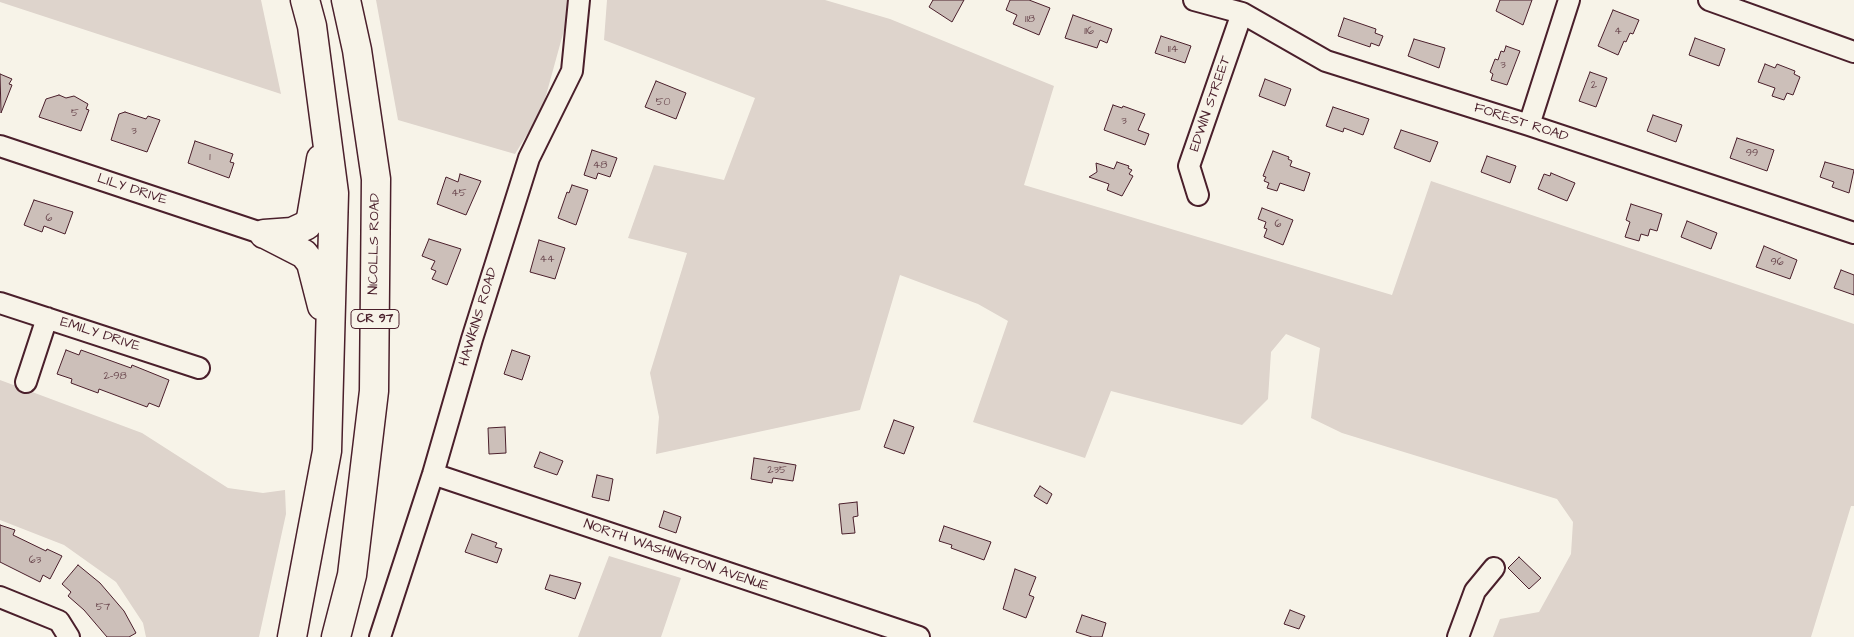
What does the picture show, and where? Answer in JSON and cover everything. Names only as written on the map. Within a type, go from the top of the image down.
[{"type":"highway","name":"CR 97","points":[[292,637],[327,451],[334,193],[312,26],[305,0]]},
{"type":"highway","name":"NICOLLS ROAD","points":[[336,637],[352,575],[374,391],[376,179],[358,50],[346,0]]},
{"type":"highway","points":[[264,234],[292,232],[307,225],[311,218],[326,130]]},
{"type":"highway","points":[[264,234],[304,254],[311,263],[330,339]]},
{"type":"street","name":"HAWKINS ROAD","points":[[380,637],[433,474],[472,339],[529,158],[572,71],[579,0]]},
{"type":"street","name":"FOREST ROAD","points":[[1194,0],[1242,13],[1326,61],[1529,125],[1854,233]]},
{"type":"street","points":[[1529,125],[1569,0]]},
{"type":"street","points":[[1709,0],[1854,52]]},
{"type":"street","name":"EDWIN STREET","points":[[1198,195],[1189,166],[1242,13]]},
{"type":"street","name":"LILY DRIVE","points":[[0,146],[264,234]]},
{"type":"street","name":"EMILY DRIVE","points":[[0,303],[199,368]]},
{"type":"street","points":[[26,382],[46,318]]},
{"type":"street","name":"NORTH WASHINGTON AVENUE","points":[[433,474],[919,637]]},
{"type":"street","points":[[1458,637],[1475,591],[1494,568]]},
{"type":"street","points":[[0,596],[59,621],[69,637]]},
{"type":"shaded area","points":[[0,0],[261,0],[281,94],[0,2]]},
{"type":"shaded area","points":[[376,0],[569,0],[569,12],[542,110],[515,154],[398,120]]},
{"type":"shaded area","points":[[607,0],[825,0],[890,19],[1054,86],[1024,185],[1392,295],[1431,181],[1854,324],[1854,506],[1851,506],[1811,637],[1493,637],[1500,619],[1539,612],[1571,554],[1573,522],[1557,499],[1342,433],[1311,418],[1320,348],[1286,334],[1271,352],[1268,399],[1242,425],[1111,391],[1085,458],[973,422],[1008,321],[978,304],[900,275],[860,410],[656,454],[659,417],[650,373],[687,253],[628,238],[654,165],[724,180],[755,98],[604,40]]},
{"type":"shaded area","points":[[0,380],[142,433],[228,488],[263,493],[285,490],[286,514],[259,637],[146,637],[143,623],[116,582],[64,545],[0,520]]},
{"type":"shaded area","points":[[609,556],[681,578],[661,637],[578,637]]},
{"type":"building","points":[[933,0],[964,0],[952,22],[929,7]]},
{"type":"building","points":[[1010,0],[1029,0],[1050,8],[1039,35],[1013,24],[1017,15],[1006,10]]},
{"type":"building","points":[[1500,0],[1532,0],[1523,25],[1496,11]]},
{"type":"building","points":[[1613,10],[1639,20],[1633,34],[1630,33],[1626,42],[1624,41],[1618,55],[1598,46]]},
{"type":"building","points":[[1073,15],[1112,29],[1107,43],[1100,40],[1097,48],[1065,38]]},
{"type":"building","points":[[1344,18],[1376,29],[1375,33],[1383,36],[1379,46],[1371,43],[1370,47],[1338,36]]},
{"type":"building","points":[[1161,36],[1191,46],[1185,63],[1155,53]]},
{"type":"building","points":[[1695,38],[1725,49],[1719,66],[1689,55]]},
{"type":"building","points":[[1414,39],[1445,48],[1439,68],[1408,56]]},
{"type":"building","points":[[1506,46],[1520,51],[1507,85],[1491,80],[1493,74],[1490,72],[1495,59],[1498,60],[1501,51],[1504,52]]},
{"type":"building","points":[[1765,64],[1775,68],[1777,64],[1795,71],[1794,74],[1800,77],[1793,95],[1787,93],[1784,100],[1772,96],[1775,88],[1758,82]]},
{"type":"building","points":[[1590,72],[1607,78],[1596,107],[1579,101]]},
{"type":"building","points":[[0,74],[12,79],[9,84],[12,85],[1,113]]},
{"type":"building","points":[[1265,79],[1291,89],[1285,106],[1259,96]]},
{"type":"building","points":[[656,81],[686,93],[676,119],[645,107]]},
{"type":"building","points":[[59,95],[66,98],[74,96],[88,104],[86,109],[89,110],[81,131],[39,117],[46,99]]},
{"type":"building","points":[[1113,105],[1122,108],[1123,106],[1145,114],[1138,130],[1149,134],[1145,145],[1104,130]]},
{"type":"building","points":[[1333,107],[1369,119],[1363,135],[1344,128],[1343,132],[1326,126]]},
{"type":"building","points":[[125,112],[146,119],[148,116],[160,120],[147,152],[111,140],[119,114]]},
{"type":"building","points":[[1653,115],[1682,125],[1676,142],[1647,131]]},
{"type":"building","points":[[1401,130],[1438,142],[1430,162],[1394,148]]},
{"type":"building","points":[[1737,138],[1774,150],[1767,171],[1730,158]]},
{"type":"building","points":[[195,141],[233,154],[230,162],[234,163],[229,178],[188,163]]},
{"type":"building","points":[[592,150],[617,158],[610,177],[598,173],[596,179],[584,175]]},
{"type":"building","points":[[1273,151],[1289,157],[1288,159],[1292,161],[1290,166],[1310,173],[1304,191],[1280,183],[1277,191],[1267,188],[1269,183],[1264,181],[1266,177],[1263,176]]},
{"type":"building","points":[[1487,156],[1516,166],[1510,183],[1481,172]]},
{"type":"building","points":[[1117,162],[1129,166],[1128,168],[1132,170],[1129,174],[1133,176],[1122,196],[1107,190],[1109,184],[1089,177],[1097,172],[1096,163],[1114,169]]},
{"type":"building","points":[[1825,162],[1854,170],[1849,193],[1832,187],[1834,182],[1820,177]]},
{"type":"building","points":[[1551,173],[1575,183],[1567,201],[1538,189],[1544,174],[1550,176]]},
{"type":"building","points":[[460,174],[481,181],[466,215],[437,204],[446,177],[458,182]]},
{"type":"building","points":[[572,185],[588,190],[576,225],[558,218],[567,192],[569,193]]},
{"type":"building","points":[[34,200],[73,212],[65,234],[44,226],[42,232],[24,225]]},
{"type":"building","points":[[1631,204],[1662,214],[1657,231],[1650,229],[1648,236],[1641,234],[1639,241],[1625,237],[1630,222],[1626,220]]},
{"type":"building","points":[[1262,208],[1293,220],[1283,245],[1264,237],[1267,229],[1264,228],[1266,222],[1258,219]]},
{"type":"building","points":[[1687,221],[1717,233],[1711,249],[1681,237]]},
{"type":"building","points":[[429,239],[461,249],[447,285],[432,279],[436,271],[431,269],[435,261],[422,256]]},
{"type":"building","points":[[539,240],[565,248],[555,279],[530,272]]},
{"type":"building","points":[[1764,246],[1797,260],[1790,279],[1756,267]]},
{"type":"building","points":[[1841,270],[1854,275],[1854,295],[1834,288]]},
{"type":"building","points":[[66,350],[79,355],[81,350],[131,368],[132,365],[169,380],[159,407],[149,403],[147,407],[99,389],[98,393],[71,383],[72,379],[57,374]]},
{"type":"building","points":[[512,350],[530,356],[522,380],[504,374]]},
{"type":"building","points":[[894,420],[914,427],[904,454],[884,447]]},
{"type":"building","points":[[505,427],[506,453],[489,454],[488,428]]},
{"type":"building","points":[[540,452],[563,461],[557,475],[534,467]]},
{"type":"building","points":[[754,458],[796,465],[793,481],[773,478],[772,483],[751,479]]},
{"type":"building","points":[[597,475],[613,479],[609,501],[592,497]]},
{"type":"building","points":[[1040,486],[1052,494],[1047,504],[1034,496]]},
{"type":"building","points":[[857,502],[858,516],[853,517],[855,533],[842,534],[839,504]]},
{"type":"building","points":[[664,511],[681,517],[676,533],[659,527]]},
{"type":"building","points":[[0,525],[15,530],[13,535],[46,551],[47,549],[62,556],[50,579],[43,575],[40,582],[0,562]]},
{"type":"building","points":[[944,526],[991,542],[984,560],[951,548],[952,545],[939,541]]},
{"type":"building","points":[[472,534],[497,543],[495,547],[502,549],[497,563],[465,552]]},
{"type":"building","points":[[1519,557],[1541,578],[1529,589],[1508,568]]},
{"type":"building","points":[[78,565],[100,583],[124,611],[136,633],[129,637],[107,637],[84,610],[68,596],[71,592],[62,584]]},
{"type":"building","points":[[1015,569],[1036,577],[1029,595],[1034,597],[1026,618],[1003,609]]},
{"type":"building","points":[[550,575],[581,583],[575,599],[545,589]]},
{"type":"building","points":[[1290,610],[1305,616],[1299,629],[1284,624]]},
{"type":"building","points":[[1082,615],[1106,623],[1102,637],[1092,637],[1076,632]]}]
